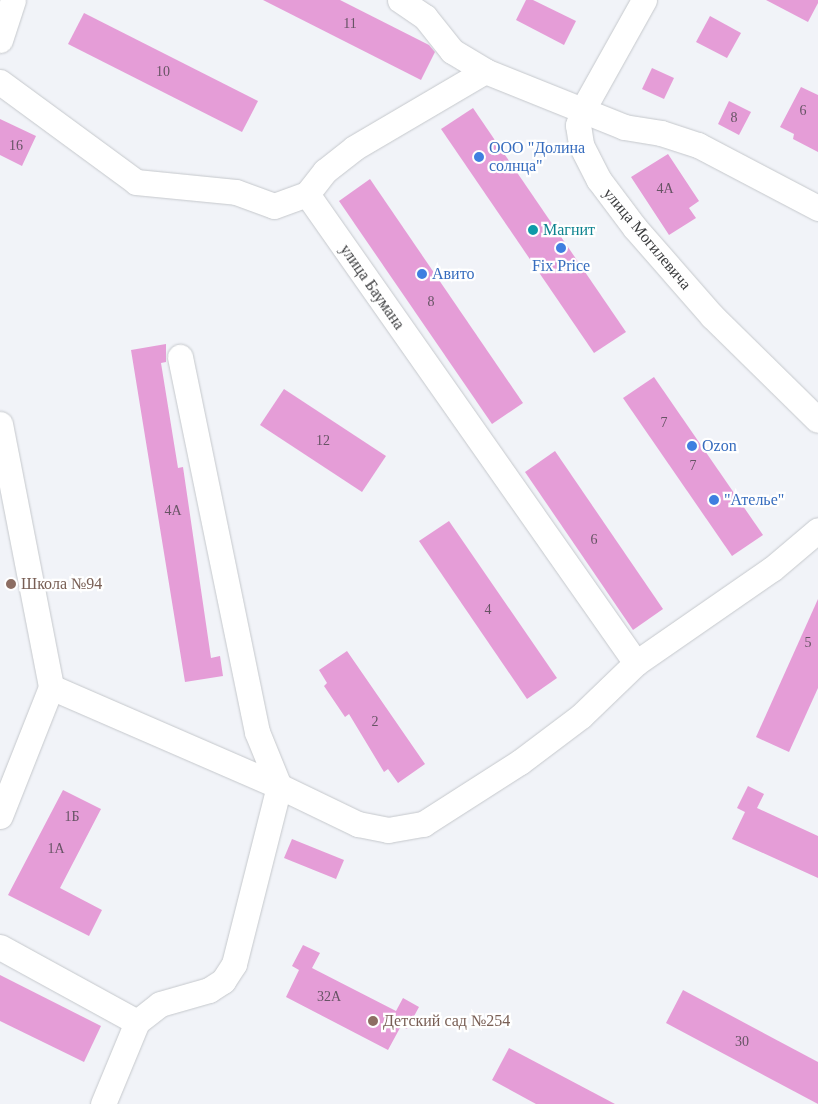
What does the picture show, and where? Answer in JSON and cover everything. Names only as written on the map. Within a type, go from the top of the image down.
[{"type":"street","points":[[0,40],[13,0]]},
{"type":"street","points":[[400,0],[424,17],[452,51],[485,71],[624,127],[661,132],[698,145],[818,208]]},
{"type":"street","points":[[583,109],[644,0]]},
{"type":"street","points":[[0,82],[136,182],[236,192],[274,206],[307,194],[325,171],[354,148],[485,71]]},
{"type":"street","name":"улица Могилевича","points":[[583,109],[578,125],[581,145],[599,180],[635,228],[712,316],[818,420]]},
{"type":"street","name":"улица Баумана","points":[[307,194],[636,663]]},
{"type":"street","points":[[103,1104],[137,1022],[160,1004],[209,990],[223,982],[234,964],[279,786],[257,732],[180,357]]},
{"type":"street","points":[[0,424],[51,687],[0,816]]},
{"type":"street","points":[[51,687],[279,786],[358,824],[388,830],[423,824],[520,762],[581,716],[636,663],[772,569],[818,530]]},
{"type":"street","points":[[0,947],[137,1022]]},
{"type":"building","points":[[263,0],[340,0],[429,45],[435,52],[421,80]]},
{"type":"building","points":[[526,0],[533,0],[576,21],[564,45],[516,20]]},
{"type":"building","points":[[766,0],[818,0],[818,3],[808,22]]},
{"type":"building","points":[[84,13],[258,101],[242,132],[68,44]]},
{"type":"building","points":[[710,16],[741,33],[727,58],[696,42]]},
{"type":"building","points":[[652,68],[674,78],[664,99],[642,89]]},
{"type":"building","points":[[801,87],[818,95],[818,152],[793,139],[794,134],[780,127]]},
{"type":"building","points":[[729,101],[751,112],[739,135],[718,124]]},
{"type":"building","name":"Магнит","points":[[473,108],[626,332],[594,353],[441,129]]},
{"type":"building","points":[[0,119],[36,136],[22,166],[0,155]]},
{"type":"building","points":[[668,154],[699,201],[689,208],[696,218],[669,235],[631,177]]},
{"type":"building","points":[[370,179],[523,403],[492,424],[339,201]]},
{"type":"building","points":[[166,344],[166,362],[161,363],[178,468],[183,467],[211,658],[220,656],[223,676],[185,682],[131,350]]},
{"type":"building","points":[[654,377],[763,535],[732,556],[623,398]]},
{"type":"building","points":[[284,389],[386,456],[362,492],[260,425]]},
{"type":"building","points":[[555,451],[663,609],[633,630],[525,472]]},
{"type":"building","points":[[449,521],[557,678],[527,699],[419,541]]},
{"type":"building","points":[[818,599],[818,688],[789,752],[756,737]]},
{"type":"building","points":[[347,651],[425,764],[398,783],[388,769],[384,772],[349,714],[345,717],[324,686],[327,683],[319,670]]},
{"type":"building","points":[[748,786],[764,794],[757,808],[818,836],[818,878],[732,839],[745,812],[737,808]]},
{"type":"building","points":[[63,790],[101,809],[60,888],[102,910],[89,936],[8,895]]},
{"type":"building","points":[[292,839],[344,860],[336,879],[284,858]]},
{"type":"building","points":[[303,945],[320,953],[312,968],[396,1011],[403,998],[419,1007],[407,1029],[401,1026],[388,1050],[286,997],[299,970],[292,966]]},
{"type":"building","points":[[0,975],[101,1026],[84,1062],[0,1021]]},
{"type":"building","points":[[683,990],[818,1062],[818,1104],[666,1023]]},
{"type":"building","points":[[509,1048],[615,1104],[536,1104],[492,1080]]},
{"type":"place","name":"ООО \"Долина солнца\"","points":[[479,157]]},
{"type":"place","name":"Магнит","points":[[533,230]]},
{"type":"place","name":"Fix Price","points":[[561,248]]},
{"type":"place","name":"Авито","points":[[422,274]]},
{"type":"place","name":"Ozon","points":[[692,446]]},
{"type":"place","name":"\"Ателье\"","points":[[714,500]]},
{"type":"place","name":"Школа №94","points":[[11,584]]},
{"type":"place","name":"Детский сад №254","points":[[373,1021]]}]
